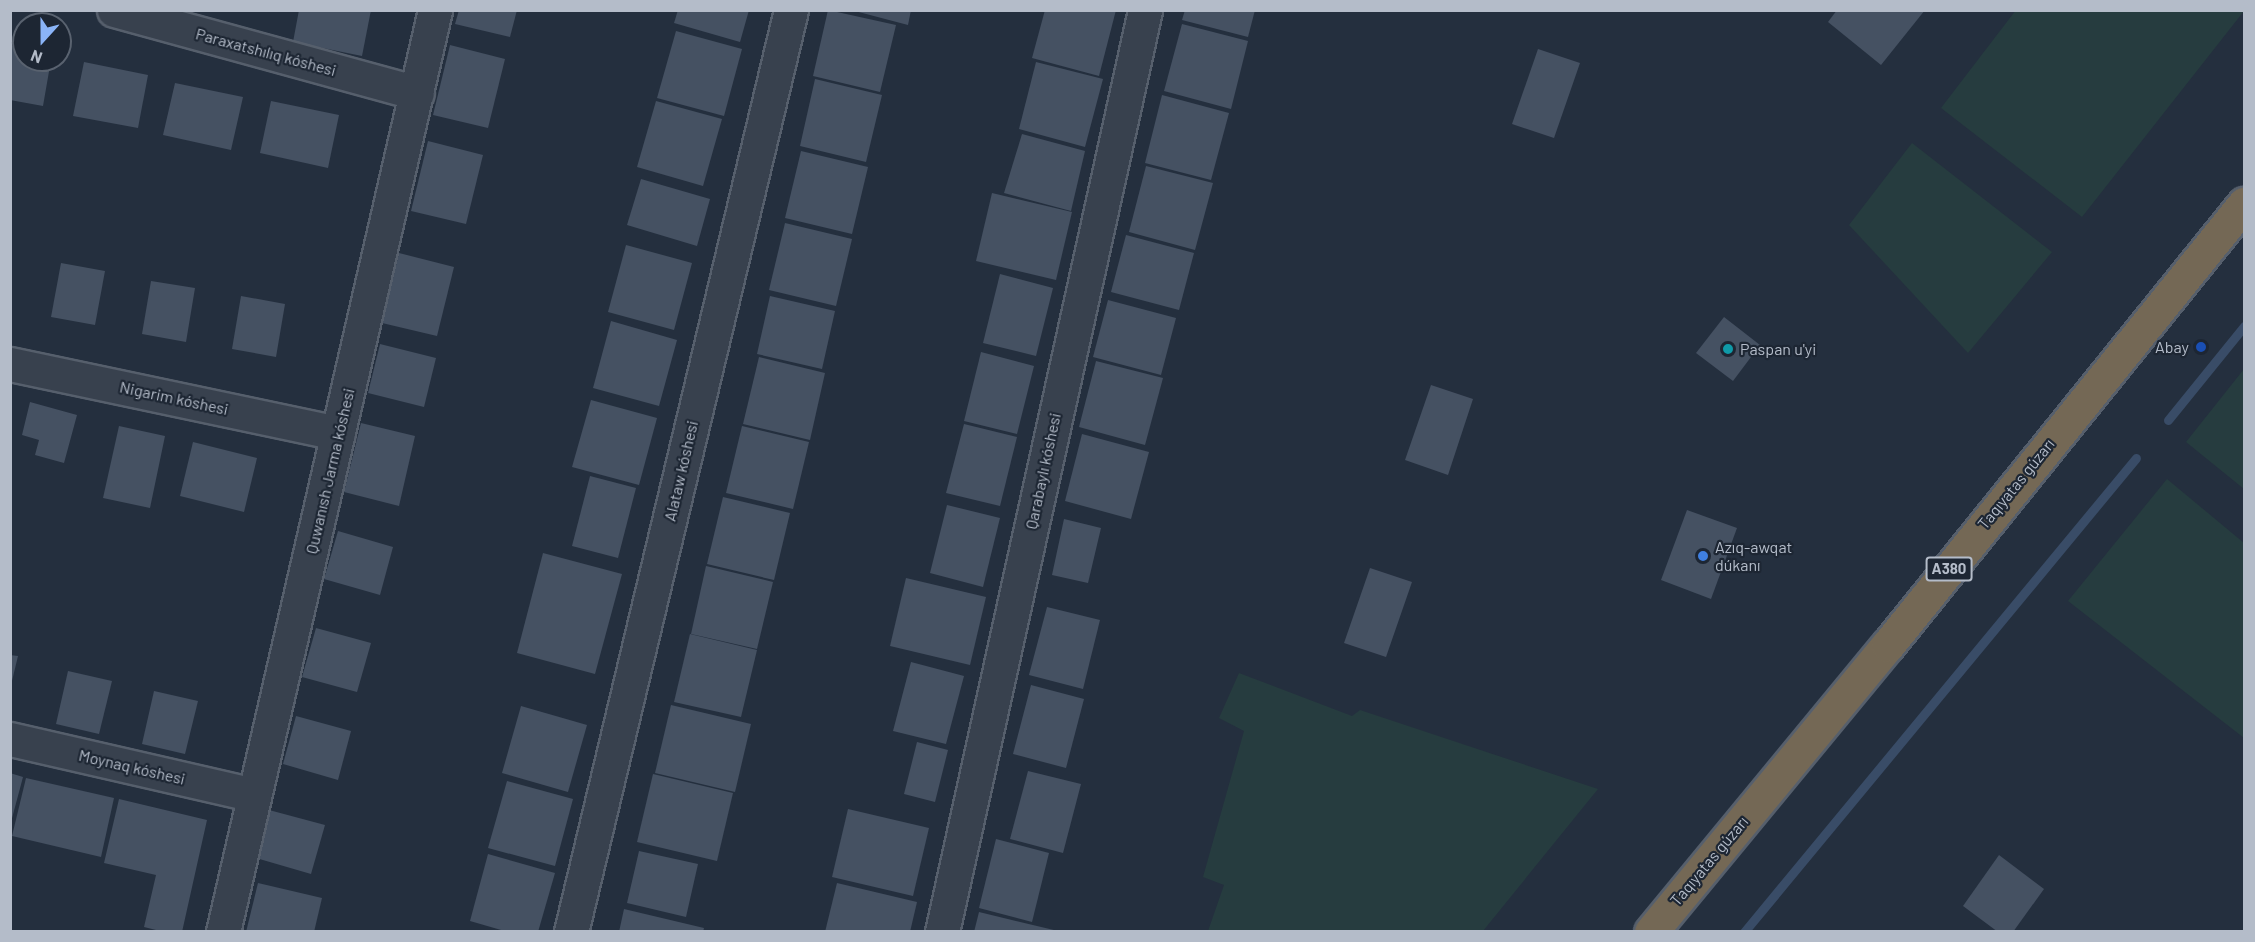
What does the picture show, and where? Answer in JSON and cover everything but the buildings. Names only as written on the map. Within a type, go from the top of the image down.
[{"type":"highway","name":"Taqıyatas gúzarı","points":[[1651,932],[1880,654],[2244,204]]},
{"type":"street","name":"Paraxatshılıq kóshesi","points":[[114,10],[417,93]]},
{"type":"street","name":"Quwanısh Jarma kóshesi","points":[[223,932],[435,10]]},
{"type":"street","name":"Alataw kóshesi","points":[[571,932],[791,10]]},
{"type":"street","name":"Qarabaylı kóshesi","points":[[942,932],[1145,10]]},
{"type":"street","name":"Nigarim kóshesi","points":[[10,364],[339,433]]},
{"type":"street","name":"Moynaq kóshesi","points":[[10,740],[254,795]]},
{"type":"green space","points":[[2016,10],[2244,11],[2082,217],[1941,108]]},
{"type":"green space","points":[[1912,143],[2052,252],[1968,353],[1849,225]]},
{"type":"green space","points":[[2244,369],[2244,489],[2186,442]]},
{"type":"green space","points":[[2167,479],[2244,543],[2244,738],[2068,601]]},
{"type":"green space","points":[[1239,673],[1352,716],[1360,710],[1598,789],[1483,931],[1208,931],[1224,885],[1203,877],[1244,731],[1219,718]]},
{"type":"waterway","points":[[2168,420],[2244,326]]},
{"type":"waterway","points":[[1744,932],[2136,458]]},
{"type":"place","name":"Abay","points":[[2201,347]]},
{"type":"place","name":"Paspan u'yi","points":[[1728,349]]},
{"type":"place","name":"Azıq-awqat dúkanı","points":[[1703,556]]}]
